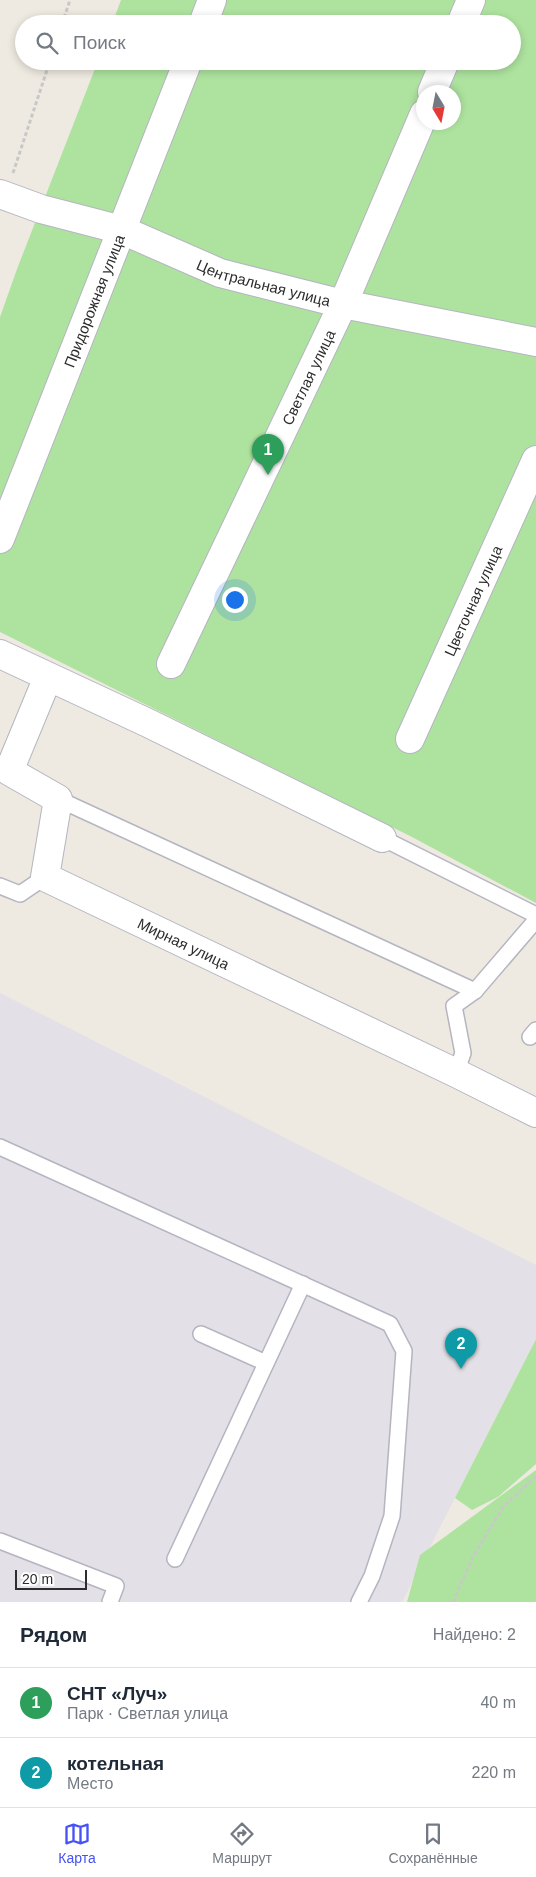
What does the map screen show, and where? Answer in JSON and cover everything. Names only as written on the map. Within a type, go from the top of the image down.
[{"type":"street","points":[[206,15],[212,0]]},
{"type":"street","points":[[465,15],[471,0]]},
{"type":"street","name":"Придорожная улица","points":[[0,539],[184,70]]},
{"type":"street","points":[[435,85],[442,70]]},
{"type":"street","name":"Светлая улица","points":[[170,664],[343,304],[417,130]]},
{"type":"street","name":"Центральная улица","points":[[3,195],[41,209],[122,230],[220,273],[343,304],[536,342]]},
{"type":"street","name":"Цветочная улица","points":[[410,739],[536,460]]},
{"type":"street","points":[[0,654],[148,723],[382,838]]},
{"type":"street","points":[[45,877],[58,799],[9,771],[48,677]]},
{"type":"street","name":"Мирная улица","points":[[45,877],[456,1073],[536,1114]]},
{"type":"lane","points":[[58,799],[475,991]]},
{"type":"lane","points":[[382,838],[536,915]]},
{"type":"lane","points":[[0,886],[20,894],[45,877]]},
{"type":"lane","points":[[456,1073],[463,1054],[454,1006],[475,991],[536,920]]},
{"type":"lane","points":[[0,1148],[390,1324],[404,1351],[392,1516],[372,1576],[359,1602]]},
{"type":"lane","points":[[175,1559],[303,1284]]},
{"type":"lane","points":[[201,1334],[266,1363]]},
{"type":"lane","points":[[0,1541],[116,1586],[110,1602]]},
{"type":"path","points":[[65,15],[70,0]]},
{"type":"path","points":[[3,195],[47,70]]},
{"type":"path","points":[[453,1602],[474,1556],[503,1507],[536,1476]]},
{"type":"shaded area","points":[[0,993],[536,1265],[536,1339],[402,1602],[0,1602]]},
{"type":"green space","points":[[121,0],[536,0],[536,903],[410,836],[0,632],[0,317],[94,70],[521,70],[521,15],[115,15]]},
{"type":"green space","points":[[536,1339],[536,1464],[498,1497],[472,1510],[455,1498]]},
{"type":"green space","points":[[536,1470],[536,1602],[407,1602],[420,1555]]},
{"type":"place","name":"СНТ «Луч»","points":[[268,475]]},
{"type":"place","name":"котельная","points":[[461,1369]]}]
